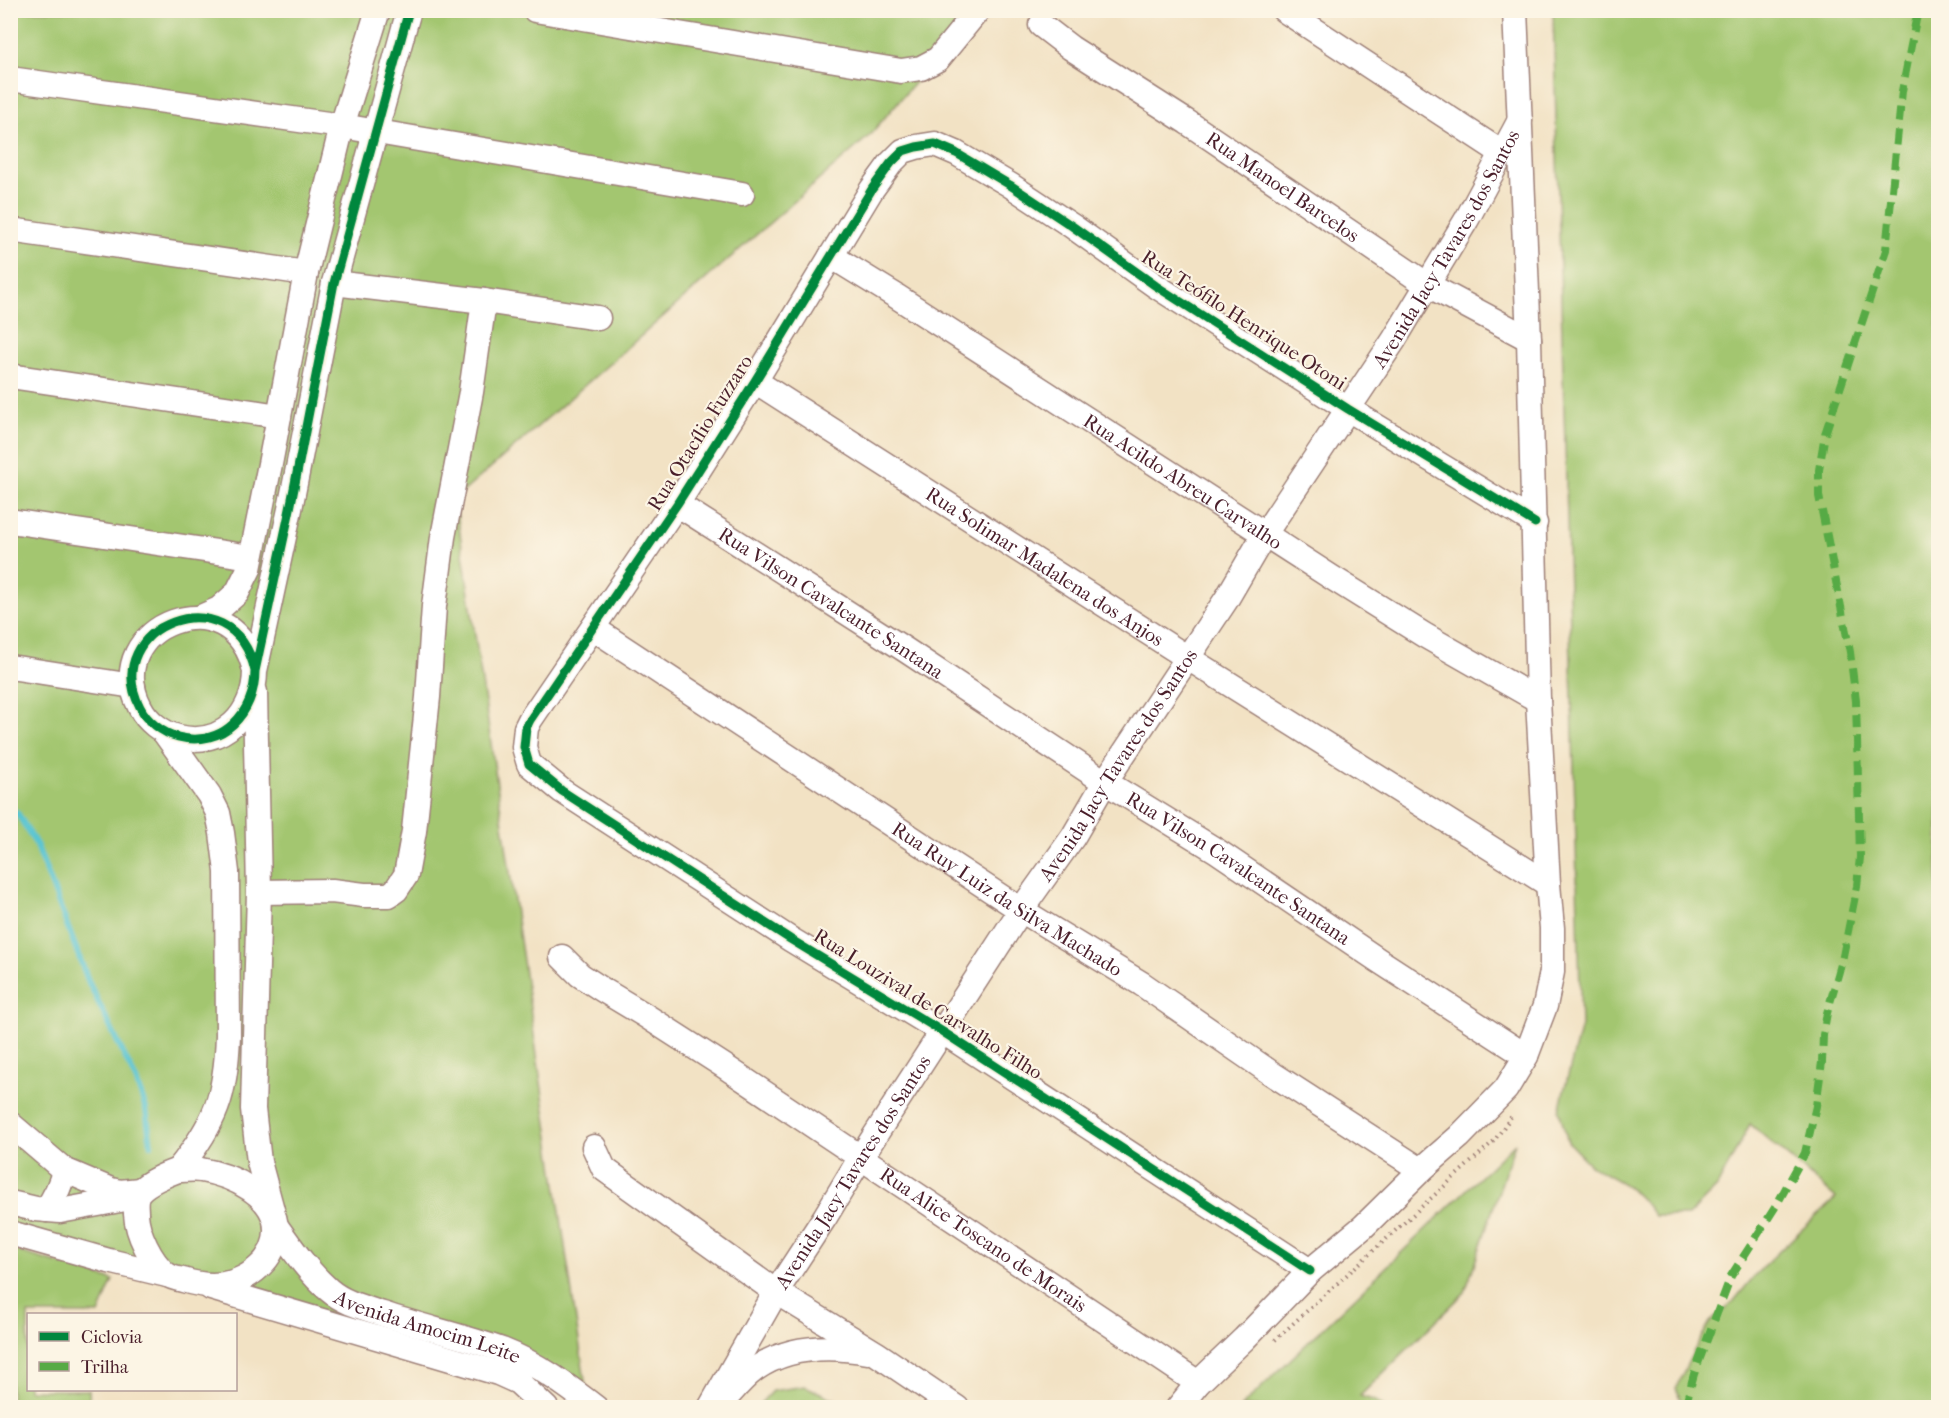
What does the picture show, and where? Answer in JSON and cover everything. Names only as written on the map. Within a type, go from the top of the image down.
[{"type":"street","points":[[201,617],[219,609],[237,593],[249,569],[306,273],[342,126],[378,10]]},
{"type":"street","points":[[274,1218],[259,1162],[253,1109],[259,892],[255,677],[252,658],[246,645],[227,626],[201,617],[187,617],[174,620],[151,634],[142,645],[132,672],[136,700],[143,713],[164,732],[177,737],[192,739],[217,734],[239,719],[247,709],[252,697],[255,677],[334,283],[409,10]]},
{"type":"street","points":[[535,10],[900,70],[921,68],[938,59],[978,10]]},
{"type":"street","points":[[1284,10],[1502,153]]},
{"type":"street","points":[[1178,1407],[1198,1383],[1310,1271],[1363,1227],[1421,1170],[1459,1137],[1506,1089],[1526,1056],[1545,1006],[1552,972],[1552,928],[1538,700],[1529,339],[1515,10]]},
{"type":"street","name":"Rua Manoel Barcelos","points":[[1041,26],[1426,284],[1529,339]]},
{"type":"street","points":[[10,79],[342,126],[742,194]]},
{"type":"street","name":"Avenida Jacy Tavares dos Santos","points":[[710,1407],[776,1292],[861,1157],[1022,910],[1073,837],[1105,782],[1226,600],[1264,535],[1394,340],[1467,219],[1520,118]]},
{"type":"street","name":"Rua Otacílio Fuzzaro","points":[[529,764],[524,747],[526,728],[564,668],[677,504],[872,189],[903,151],[935,144]]},
{"type":"street","name":"Rua Teófilo Henrique Otoni","points":[[935,144],[956,153],[1010,185],[1155,286],[1348,409],[1535,523]]},
{"type":"street","points":[[10,230],[306,273]]},
{"type":"street","name":"Rua Acildo Abreu Carvalho","points":[[831,256],[1014,371],[1264,535],[1424,635],[1538,700]]},
{"type":"street","points":[[334,283],[484,301],[598,318]]},
{"type":"street","points":[[259,892],[332,891],[370,896],[388,895],[396,890],[406,875],[414,831],[428,697],[434,606],[443,537],[471,392],[484,301]]},
{"type":"street","points":[[10,376],[279,416]]},
{"type":"street","name":"Rua Solimar Madalena dos Anjos","points":[[755,381],[1188,658],[1548,884]]},
{"type":"street","name":"Rua Vilson Cavalcante Santana","points":[[677,504],[904,649],[1105,782],[1217,851],[1378,960],[1526,1056]]},
{"type":"street","points":[[10,521],[251,557]]},
{"type":"street","name":"Rua Ruy Luiz da Silva Machado","points":[[593,628],[1022,910],[1142,984],[1271,1073],[1421,1170]]},
{"type":"street","points":[[10,668],[133,686]]},
{"type":"street","points":[[10,1203],[46,1210],[71,1210],[138,1194],[163,1176],[178,1170],[196,1147],[218,1109],[225,1078],[228,1035],[227,872],[218,813],[202,785],[164,732]]},
{"type":"street","name":"Rua Louzival de Carvalho Filho","points":[[529,764],[562,791],[666,859],[790,939],[943,1032],[1310,1271]]},
{"type":"street","name":"Rua Alice Toscano de Morais","points":[[562,957],[580,975],[861,1157],[954,1222],[1198,1383]]},
{"type":"street","points":[[10,1124],[64,1170],[111,1190],[138,1194]]},
{"type":"street","points":[[594,1147],[604,1169],[776,1292],[877,1354],[957,1407]]},
{"type":"street","points":[[46,1210],[62,1183],[64,1170]]},
{"type":"street","name":"Avenida Amocim Leite","points":[[178,1170],[199,1170],[219,1175],[255,1192],[312,1273],[330,1291],[349,1302],[501,1350],[525,1360],[562,1381],[596,1407]]},
{"type":"street","points":[[138,1194],[137,1223],[143,1241],[152,1257],[167,1275]]},
{"type":"street","name":"Avenida Amocim Leite","points":[[206,1287],[240,1280],[266,1261],[276,1238],[274,1218]]},
{"type":"street","name":"Avenida Amocim Leite","points":[[10,1233],[167,1275],[498,1373],[518,1382],[546,1407]]},
{"type":"street","points":[[717,1407],[753,1370],[775,1357],[821,1347],[845,1348],[877,1354]]},
{"type":"path","points":[[1272,1343],[1494,1142],[1512,1115]]},
{"type":"green space","points":[[10,11],[976,11],[869,136],[455,499],[587,1395],[11,1224]]},
{"type":"green space","points":[[1553,11],[1938,11],[1938,1407],[1683,1407],[1676,1388],[1710,1322],[1733,1302],[1756,1274],[1836,1198],[1750,1124],[1717,1187],[1688,1216],[1655,1216],[1629,1187],[1590,1165],[1568,1142],[1559,1110],[1581,1026]]},
{"type":"green space","points":[[1515,1143],[1465,1292],[1360,1396],[1376,1401],[1384,1407],[1241,1407]]},
{"type":"green space","points":[[10,1249],[113,1280],[99,1313],[27,1313],[27,1391],[89,1391],[90,1407],[11,1407]]},
{"type":"green space","points":[[805,1386],[851,1407],[757,1407],[772,1391]]},
{"type":"waterway","points":[[10,808],[18,814],[37,846],[89,983],[136,1080],[146,1109],[151,1145]]},
{"type":"marked path","points":[[1687,1408],[1694,1374],[1731,1276],[1776,1206],[1805,1153],[1816,1106],[1827,1013],[1842,961],[1857,886],[1860,857],[1856,701],[1850,652],[1819,496],[1819,470],[1825,434],[1886,250],[1902,91],[1918,10]]},
{"type":"cycle path","points":[[255,671],[242,641],[222,624],[198,618],[174,622],[152,634],[137,653],[132,678],[140,707],[147,717],[161,729],[178,737],[194,739],[222,732],[243,713],[249,701],[290,509],[334,283],[409,10]]},
{"type":"cycle path","points":[[1310,1271],[943,1032],[790,939],[562,791],[529,764],[524,747],[526,728],[677,504],[872,189],[903,151],[916,147],[935,144],[956,153],[1010,185],[1156,286],[1348,409],[1535,523]]}]
